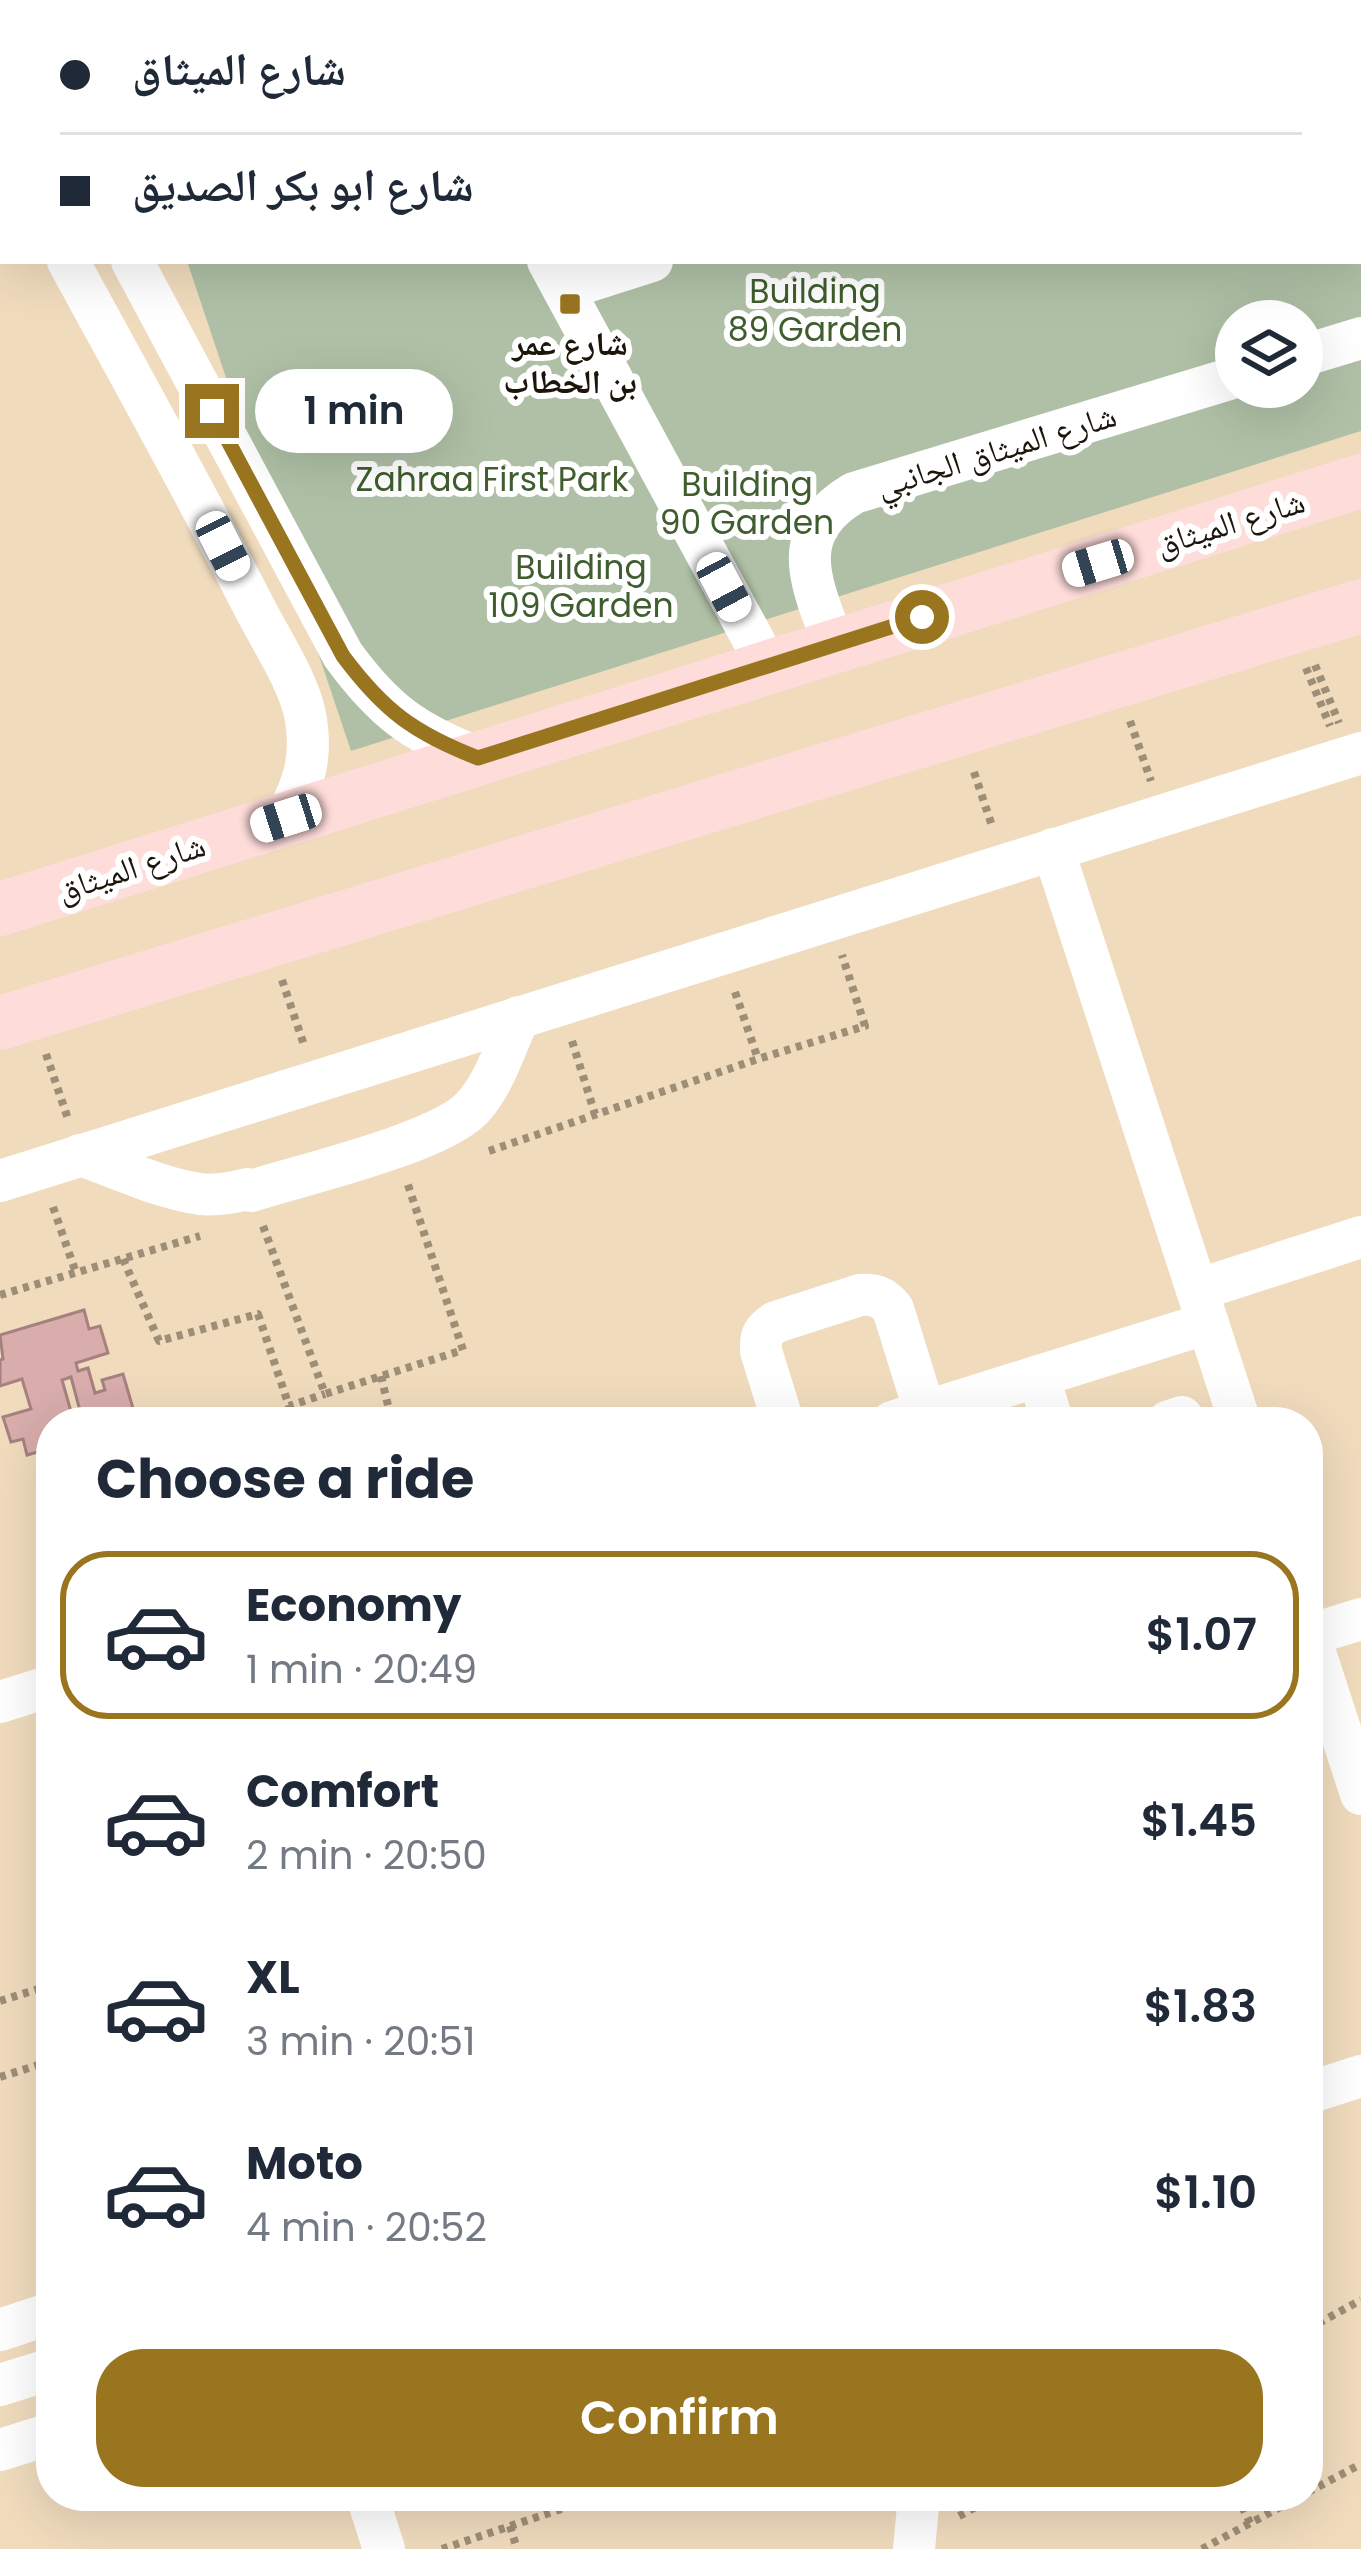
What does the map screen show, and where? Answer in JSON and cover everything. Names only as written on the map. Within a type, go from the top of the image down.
[{"type":"main road","name":"شارع الميثاق","points":[[0,909],[1361,482]]},
{"type":"main road","points":[[0,1023],[1361,606]]},
{"type":"street","points":[[70,264],[223,546],[306,714],[309,750],[302,785],[286,818]]},
{"type":"street","points":[[134,264],[343,656],[401,720],[478,758]]},
{"type":"street","points":[[631,264],[556,275],[768,668]]},
{"type":"street","points":[[1323,350],[1361,338]]},
{"type":"street","name":"شارع الميثاق الجانبي","points":[[834,645],[813,586],[808,550],[816,526],[832,506],[854,494],[1215,382]]},
{"type":"street","points":[[20,1174],[1361,753]]},
{"type":"street","points":[[1053,849],[1235,1407]]},
{"type":"street","points":[[80,1155],[203,1195],[251,1191],[395,1146],[457,1121],[472,1108],[519,1017]]},
{"type":"street","points":[[940,1407],[1038,1376],[1361,1237]]},
{"type":"street","points":[[778,1407],[761,1351],[766,1328],[873,1294],[885,1299],[892,1310],[907,1407]]},
{"type":"street","points":[[1038,1376],[1048,1407]]},
{"type":"street","points":[[1323,1629],[1361,1618]]},
{"type":"street","points":[[1323,1668],[1353,1742],[1361,1794]]},
{"type":"street","points":[[0,1702],[36,1691]]},
{"type":"street","points":[[1323,2088],[1361,2076]]},
{"type":"street","points":[[0,2330],[36,2318]]},
{"type":"street","points":[[0,2385],[36,2373]]},
{"type":"street","points":[[0,2450],[36,2439]]},
{"type":"street","points":[[373,2511],[384,2549]]},
{"type":"street","points":[[914,2549],[918,2511]]},
{"type":"path","points":[[1143,758],[1150,777]]},
{"type":"path","points":[[986,807],[993,827]]},
{"type":"path","points":[[469,1158],[865,1026],[830,920]]},
{"type":"path","points":[[722,952],[758,1059]]},
{"type":"path","points":[[560,1005],[595,1114]]},
{"type":"path","points":[[295,1020],[302,1039]]},
{"type":"path","points":[[58,1090],[64,1110]]},
{"type":"path","points":[[123,1259],[159,1341],[258,1314],[289,1406],[463,1350],[395,1146]]},
{"type":"path","points":[[20,1174],[76,1273]]},
{"type":"path","points":[[251,1191],[325,1394]]},
{"type":"path","points":[[0,1295],[214,1232]]},
{"type":"path","points":[[381,1376],[388,1407]]},
{"type":"path","points":[[0,2001],[36,1990]]},
{"type":"path","points":[[0,2077],[36,2066]]},
{"type":"path","points":[[1323,2321],[1361,2300]]},
{"type":"path","points":[[1323,2484],[1361,2464]]},
{"type":"path","points":[[442,2549],[555,2511]]},
{"type":"path","points":[[1244,2511],[1250,2523]]},
{"type":"path","points":[[1202,2549],[1273,2511]]},
{"type":"path","points":[[510,2526],[517,2549]]},
{"type":"green space","name":"Zahraa First Park","points":[[188,264],[1361,264],[1361,431],[351,751]]},
{"type":"building","points":[[84,1310],[89,1329],[100,1326],[108,1353],[76,1363],[78,1371],[88,1368],[95,1393],[105,1390],[102,1380],[123,1374],[133,1407],[79,1407],[71,1377],[62,1380],[70,1407],[36,1407],[36,1452],[27,1455],[23,1439],[11,1442],[3,1417],[31,1409],[22,1379],[0,1386],[0,1335]]},
{"type":"place","name":"شارع عمر بن الخطاب","points":[[570,304]]},
{"type":"route","points":[[212,411],[343,656],[369,690],[401,720],[478,758],[922,617]]},
{"type":"park label","name":"Building 89 Garden","points":[[815,310]]},
{"type":"park label","name":"Building 90 Garden","points":[[747,503]]},
{"type":"park label","name":"Building 109 Garden","points":[[581,586]]}]
